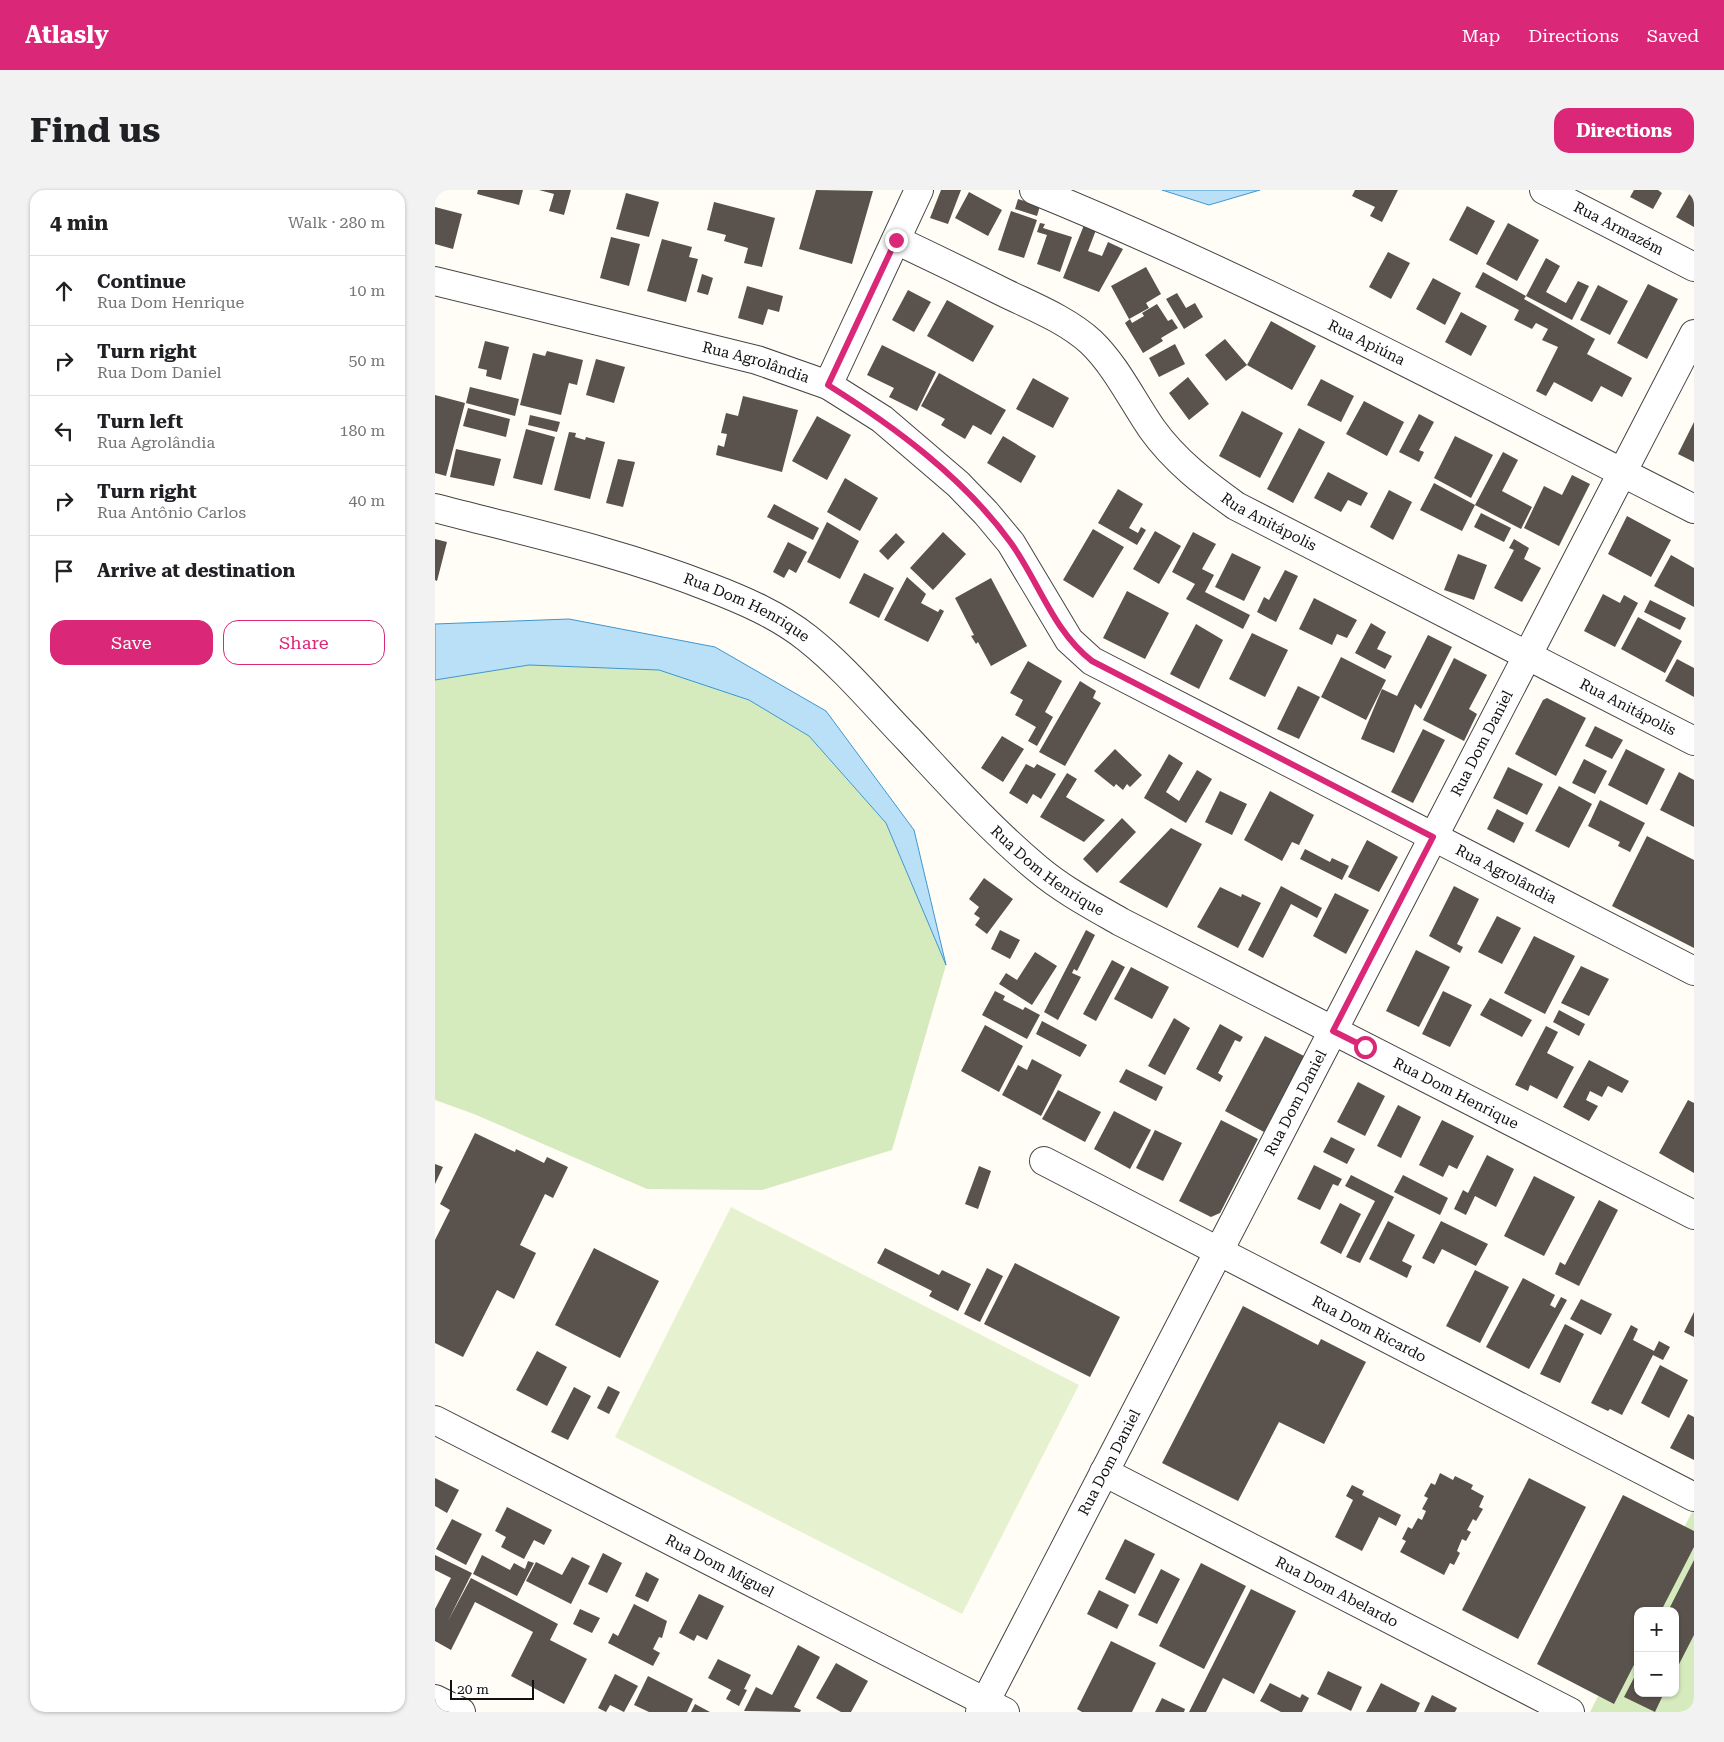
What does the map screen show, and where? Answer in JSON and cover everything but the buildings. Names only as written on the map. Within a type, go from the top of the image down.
[{"type":"street","points":[[828,385],[919,190]]},
{"type":"street","name":"Rua Apiúna","points":[[1034,190],[1116,223],[1248,285],[1694,509]]},
{"type":"street","name":"Rua Armazém","points":[[1544,190],[1694,267]]},
{"type":"street","name":"Rua Anitápolis","points":[[896,240],[1036,308],[1069,326],[1091,342],[1109,362],[1153,430],[1175,457],[1202,481],[1235,506],[1694,740]]},
{"type":"street","name":"Rua Agrolândia","points":[[435,281],[757,360],[828,385],[882,419],[958,484],[987,513],[1011,544],[1069,640],[1092,661],[1694,971]]},
{"type":"street","name":"Rua Dom Daniel","points":[[990,1709],[1104,1472],[1694,334]]},
{"type":"street","name":"Rua Dom Henrique","points":[[435,508],[616,556],[676,574],[737,598],[775,616],[807,638],[849,676],[959,794],[1038,869],[1078,897],[1121,922],[1694,1215]]},
{"type":"street","name":"Rua Dom Ricardo","points":[[1044,1161],[1694,1497]]},
{"type":"street","name":"Rua Dom Miguel","points":[[435,1420],[990,1709]]},
{"type":"street","name":"Rua Dom Abelardo","points":[[1104,1472],[1570,1712]]},
{"type":"street","points":[[435,1699],[461,1712]]},
{"type":"green space","points":[[529,665],[659,670],[749,700],[809,736],[886,823],[946,965],[892,1150],[762,1190],[647,1189],[474,1114],[435,1100],[435,680]]},
{"type":"green space","points":[[731,1207],[1079,1385],[962,1614],[615,1437]]},
{"type":"green space","points":[[1694,1508],[1694,1712],[1590,1712],[1634,1627],[1634,1697],[1679,1697],[1679,1607],[1644,1607]]},
{"type":"water","points":[[1162,190],[1260,190],[1209,205]]},
{"type":"water","points":[[569,619],[715,647],[826,711],[914,830],[946,965],[886,823],[809,736],[749,700],[659,670],[529,665],[435,680],[435,624]]},
{"type":"route","points":[[896,240],[828,385],[882,419],[958,484],[987,513],[1011,544],[1069,640],[1092,661],[1433,837],[1333,1031],[1365,1047]]}]
